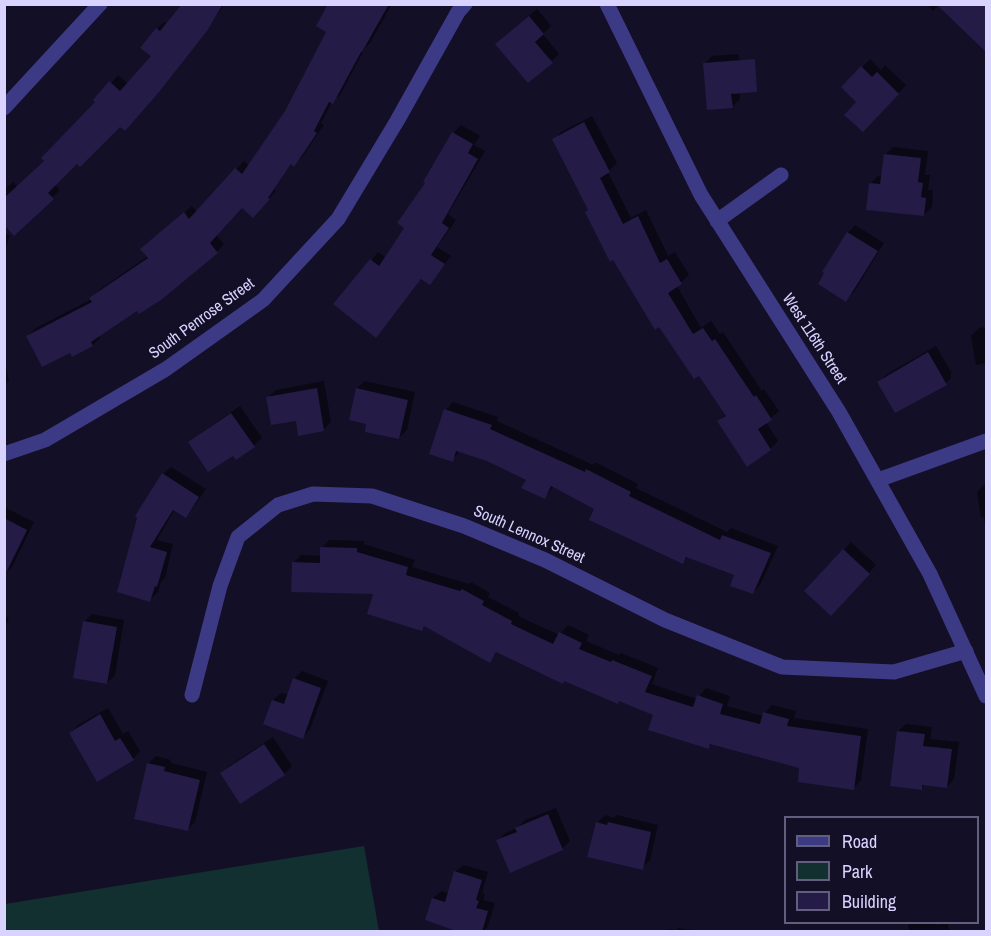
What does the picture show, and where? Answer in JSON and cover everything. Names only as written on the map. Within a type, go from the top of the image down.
[{"type":"street","points":[[4,108],[100,4]]},
{"type":"street","name":"South Penrose Street","points":[[4,454],[45,440],[166,369],[263,300],[338,219],[397,121],[458,12],[465,4]]},
{"type":"street","name":"West 116th Street","points":[[607,4],[701,195],[839,412],[878,480],[930,574],[987,696]]},
{"type":"street","points":[[717,221],[781,175]]},
{"type":"street","points":[[878,480],[987,441]]},
{"type":"street","name":"South Lennox Street","points":[[192,695],[220,586],[238,537],[278,505],[314,494],[372,496],[464,526],[545,560],[665,620],[782,667],[894,672],[966,651]]},
{"type":"green space","points":[[364,846],[379,931],[5,931],[5,904]]},
{"type":"building","points":[[182,4],[223,4],[207,31],[125,131],[120,127],[80,167],[77,164],[48,193],[54,199],[14,236],[4,225],[4,198],[44,161],[41,158],[95,102],[93,100],[109,81],[120,91],[151,56],[140,48],[156,28],[160,31]]},
{"type":"building","points":[[328,4],[389,4],[333,104],[329,102],[314,131],[317,133],[294,167],[291,164],[268,198],[270,199],[253,218],[242,208],[210,243],[218,253],[161,300],[139,314],[137,311],[91,342],[93,346],[72,357],[70,353],[42,367],[26,336],[92,302],[89,298],[148,258],[140,249],[184,212],[189,219],[235,168],[242,174],[285,111],[326,32],[316,26]]},
{"type":"building","points":[[936,4],[987,4],[987,53]]},
{"type":"building","points":[[529,16],[544,34],[535,42],[553,63],[528,83],[495,44]]},
{"type":"building","points":[[755,59],[757,92],[731,94],[733,108],[707,110],[703,63]]},
{"type":"building","points":[[861,66],[872,77],[877,72],[899,94],[863,132],[844,115],[856,102],[841,87]]},
{"type":"building","points":[[584,122],[610,172],[600,178],[623,224],[638,216],[660,263],[667,259],[682,284],[668,293],[693,334],[703,328],[712,341],[715,339],[772,420],[758,429],[771,450],[747,467],[717,421],[726,416],[699,376],[694,379],[659,327],[655,330],[613,260],[610,262],[585,212],[588,210],[552,139]]},
{"type":"building","points":[[452,132],[473,144],[468,153],[478,159],[442,223],[449,228],[431,255],[445,264],[430,285],[421,279],[376,338],[333,304],[370,259],[379,266],[404,228],[397,223],[425,183],[423,182]]},
{"type":"building","points":[[884,154],[921,158],[918,182],[923,183],[921,197],[926,198],[924,216],[866,210],[869,183],[880,184]]},
{"type":"building","points":[[847,232],[878,251],[846,302],[818,284],[824,273],[822,272]]},
{"type":"building","points":[[928,352],[947,385],[895,413],[877,382]]},
{"type":"building","points":[[317,388],[324,431],[298,436],[296,421],[271,425],[266,397]]},
{"type":"building","points":[[356,388],[408,400],[399,439],[365,432],[366,424],[349,420]]},
{"type":"building","points":[[444,409],[492,425],[490,429],[585,472],[586,469],[631,492],[629,496],[720,540],[722,535],[771,553],[753,594],[730,586],[734,575],[686,557],[683,564],[589,520],[594,509],[551,486],[545,499],[521,488],[526,480],[487,461],[456,451],[453,462],[429,454]]},
{"type":"building","points":[[231,413],[255,447],[236,460],[233,456],[208,472],[188,442]]},
{"type":"building","points":[[162,473],[199,497],[186,518],[173,510],[150,547],[167,552],[150,602],[117,592],[137,518],[135,516]]},
{"type":"building","points":[[4,518],[27,530],[4,577]]},
{"type":"building","points":[[320,547],[357,548],[357,552],[408,567],[406,575],[460,591],[462,589],[484,601],[482,605],[512,621],[511,624],[553,644],[559,632],[582,643],[579,649],[652,676],[645,692],[693,707],[697,695],[723,704],[720,714],[760,724],[763,712],[789,719],[787,726],[861,736],[854,790],[798,782],[799,768],[710,744],[709,749],[648,730],[653,715],[619,701],[618,704],[564,681],[563,684],[496,652],[490,663],[424,626],[422,631],[367,614],[373,594],[291,592],[292,562],[320,563]]},
{"type":"building","points":[[843,549],[870,574],[831,616],[804,591]]},
{"type":"building","points":[[83,621],[117,627],[107,684],[73,678]]},
{"type":"building","points":[[293,678],[321,688],[303,739],[263,724],[272,700],[284,704]]},
{"type":"building","points":[[100,714],[115,741],[120,738],[134,760],[97,782],[69,733]]},
{"type":"building","points":[[897,731],[925,734],[923,746],[952,749],[947,788],[922,785],[922,790],[890,786]]},
{"type":"building","points":[[264,744],[285,775],[240,804],[220,773]]},
{"type":"building","points":[[147,763],[165,767],[164,771],[200,780],[188,831],[134,819]]},
{"type":"building","points":[[548,814],[563,850],[510,873],[496,840],[517,832],[515,828]]},
{"type":"building","points":[[596,822],[607,825],[608,822],[651,832],[643,870],[587,857]]},
{"type":"building","points":[[454,871],[482,880],[476,908],[488,911],[482,932],[459,932],[425,920],[432,898],[445,902]]}]
